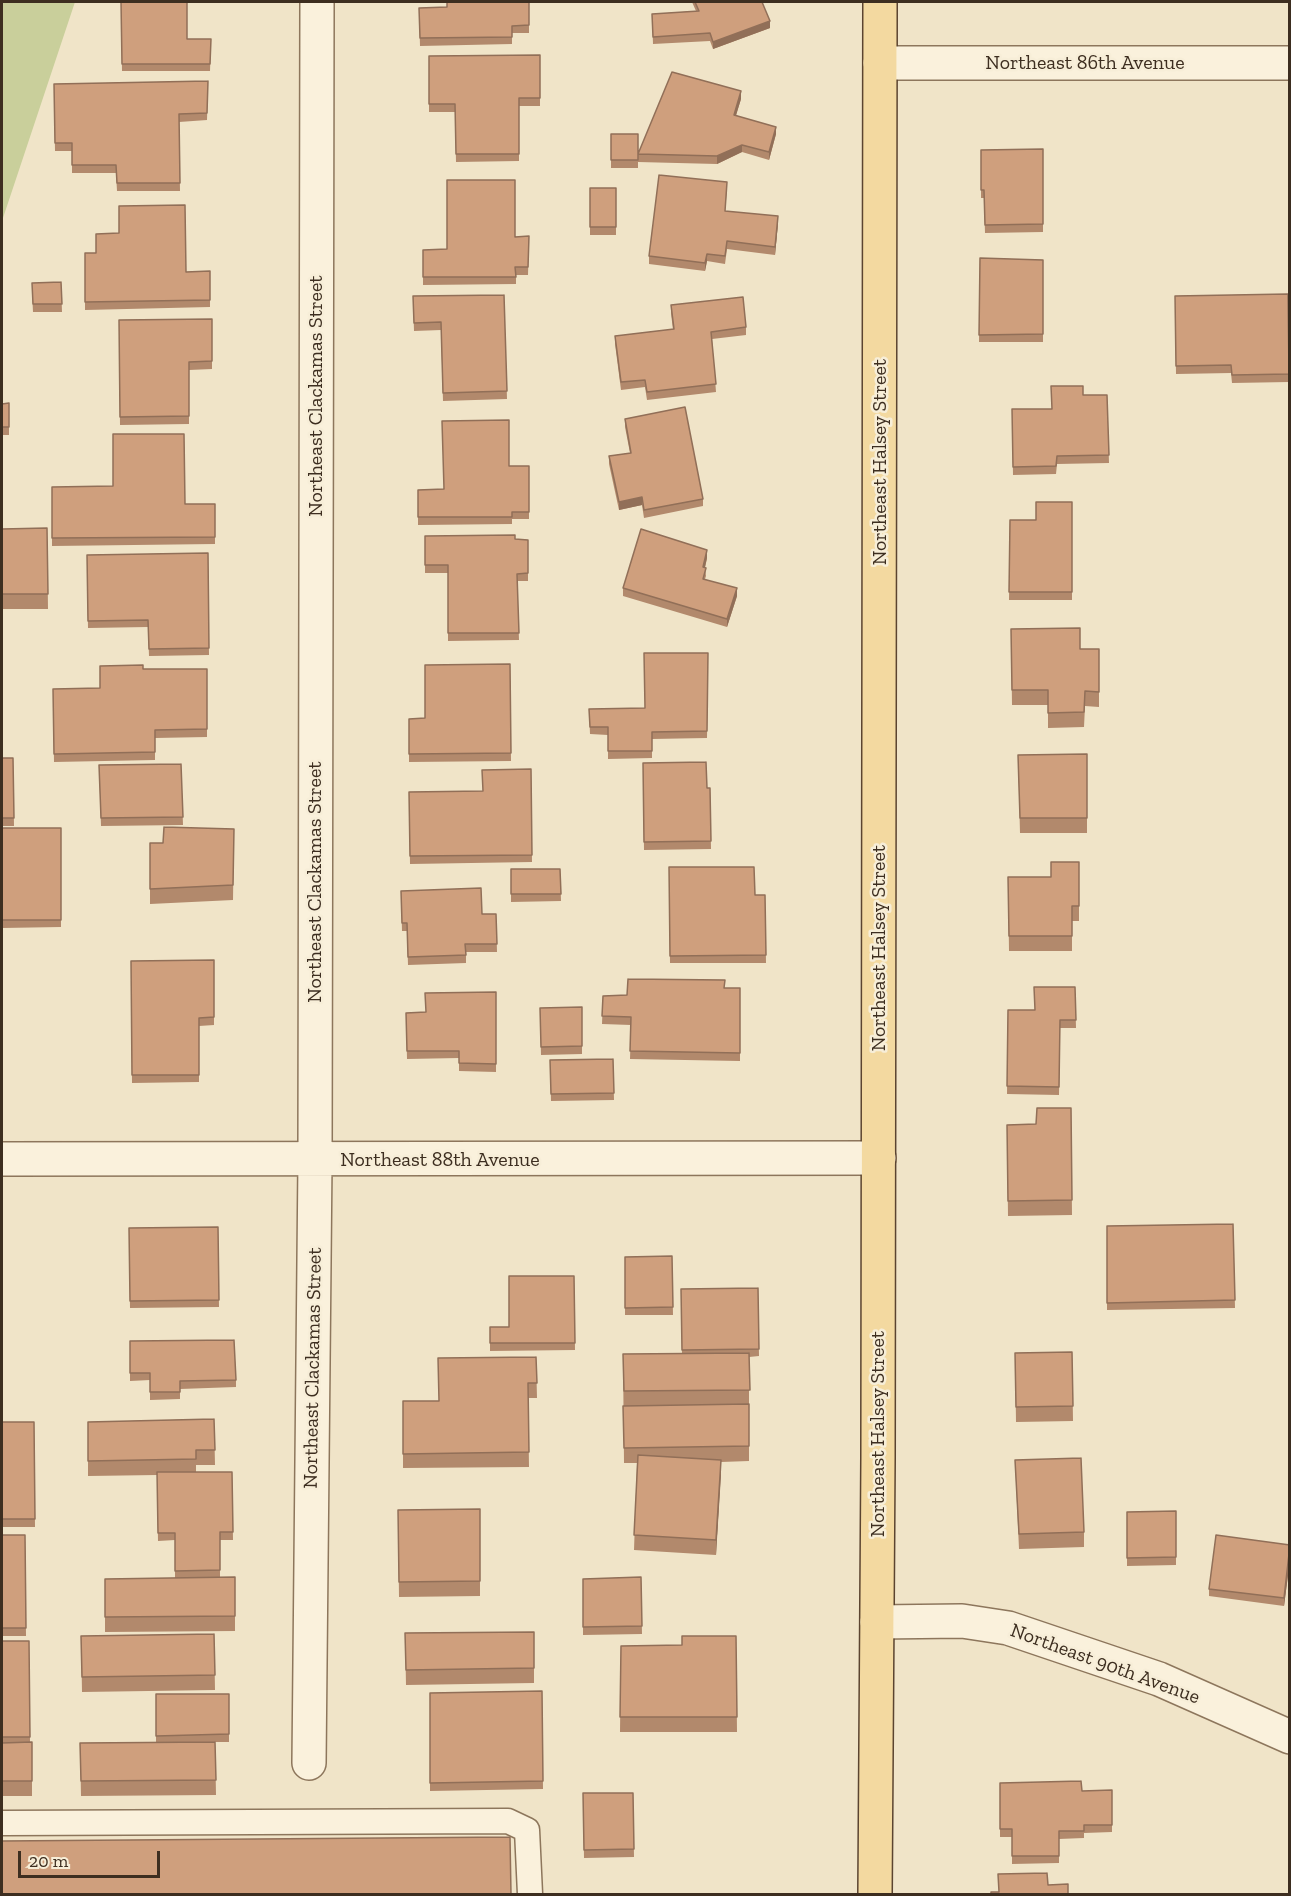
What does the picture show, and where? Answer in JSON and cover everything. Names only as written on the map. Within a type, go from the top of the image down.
[{"type":"main road","name":"Northeast Halsey Street","points":[[875,1894],[879,1158],[880,2]]},
{"type":"street","name":"Northeast Clackamas Street","points":[[309,1763],[315,1161],[317,2]]},
{"type":"street","name":"Northeast 86th Avenue","points":[[880,63],[1290,63]]},
{"type":"street","name":"Northeast 88th Avenue","points":[[2,1160],[879,1158]]},
{"type":"street","name":"Northeast 90th Avenue","points":[[877,1622],[962,1621],[1008,1628],[1159,1679],[1290,1737]]},
{"type":"lane","points":[[2,1823],[508,1821],[527,1830],[530,1894]]},
{"type":"green space","points":[[2,2],[75,2],[2,221]]},
{"type":"building","points":[[121,2],[187,2],[187,39],[211,39],[210,64],[122,64]]},
{"type":"building","points":[[447,2],[529,2],[529,25],[512,26],[512,37],[420,38],[419,8],[447,7]]},
{"type":"building","points":[[695,2],[762,2],[770,21],[713,42],[710,33],[653,37],[652,14],[699,11]]},
{"type":"building","points":[[540,55],[540,98],[519,98],[519,154],[456,154],[455,104],[429,104],[429,56]]},
{"type":"building","points":[[672,72],[741,91],[734,115],[776,127],[769,152],[742,145],[717,156],[638,154]]},
{"type":"building","points":[[208,81],[207,113],[179,114],[180,183],[117,183],[116,165],[72,165],[72,143],[55,143],[54,84]]},
{"type":"building","points":[[611,134],[638,134],[638,160],[611,160]]},
{"type":"building","points":[[1043,149],[1043,224],[985,225],[984,190],[981,190],[981,150]]},
{"type":"building","points":[[659,175],[727,182],[725,211],[778,216],[775,247],[727,241],[725,256],[707,254],[705,263],[649,256]]},
{"type":"building","points":[[447,180],[515,180],[515,237],[529,236],[528,267],[515,267],[516,277],[423,277],[423,250],[447,249]]},
{"type":"building","points":[[590,188],[616,188],[616,227],[590,227]]},
{"type":"building","points":[[185,205],[186,272],[210,271],[210,300],[85,302],[85,253],[96,253],[96,234],[119,233],[119,206]]},
{"type":"building","points":[[980,258],[1043,260],[1043,334],[979,335]]},
{"type":"building","points":[[61,282],[62,304],[33,304],[32,283]]},
{"type":"building","points":[[1288,294],[1289,374],[1232,375],[1231,365],[1176,366],[1175,296]]},
{"type":"building","points":[[504,295],[507,391],[443,393],[441,322],[414,323],[413,296]]},
{"type":"building","points":[[743,297],[746,327],[711,332],[716,384],[647,392],[645,380],[621,382],[615,336],[674,329],[671,305]]},
{"type":"building","points":[[212,319],[212,361],[189,362],[189,416],[120,417],[119,320]]},
{"type":"building","points":[[1051,386],[1083,386],[1083,395],[1107,395],[1109,455],[1057,456],[1056,466],[1013,467],[1012,409],[1052,409]]},
{"type":"building","points":[[9,403],[9,427],[2,427],[2,404]]},
{"type":"building","points":[[685,407],[703,499],[644,510],[642,497],[619,502],[609,456],[631,453],[625,419]]},
{"type":"building","points":[[509,420],[509,466],[529,466],[529,512],[512,512],[512,517],[418,517],[418,490],[444,489],[442,421]]},
{"type":"building","points":[[113,434],[184,434],[185,504],[215,504],[215,537],[52,538],[52,487],[113,486]]},
{"type":"building","points":[[1036,502],[1072,502],[1072,592],[1009,592],[1010,520],[1036,520]]},
{"type":"building","points":[[47,528],[48,594],[2,594],[2,529]]},
{"type":"building","points":[[641,529],[707,550],[703,579],[737,588],[727,619],[623,588]]},
{"type":"building","points":[[515,535],[515,539],[528,540],[528,573],[517,574],[519,633],[448,633],[448,565],[425,565],[425,536]]},
{"type":"building","points":[[208,553],[209,648],[149,649],[148,620],[88,621],[87,555]]},
{"type":"building","points":[[1080,628],[1080,649],[1099,649],[1099,692],[1085,691],[1084,712],[1048,713],[1048,690],[1012,690],[1011,629]]},
{"type":"building","points":[[644,653],[708,653],[707,731],[652,732],[652,751],[608,751],[608,727],[590,727],[589,709],[645,708]]},
{"type":"building","points":[[510,664],[511,753],[409,754],[409,719],[425,718],[425,665]]},
{"type":"building","points":[[143,665],[143,669],[207,669],[207,729],[155,730],[155,752],[54,754],[53,689],[100,688],[100,666]]},
{"type":"building","points":[[1087,754],[1087,818],[1020,818],[1018,755]]},
{"type":"building","points":[[2,758],[13,758],[14,818],[2,818]]},
{"type":"building","points":[[706,762],[707,788],[710,788],[711,841],[644,842],[643,763]]},
{"type":"building","points":[[181,764],[183,817],[101,818],[99,765]]},
{"type":"building","points":[[531,769],[532,855],[410,856],[409,792],[483,791],[482,770]]},
{"type":"building","points":[[164,827],[234,829],[233,885],[150,889],[150,843],[163,843]]},
{"type":"building","points":[[2,828],[61,828],[61,920],[2,920]]},
{"type":"building","points":[[1051,862],[1079,862],[1079,906],[1072,906],[1072,936],[1009,936],[1008,877],[1051,877]]},
{"type":"building","points":[[669,867],[754,867],[755,895],[765,895],[766,955],[670,956]]},
{"type":"building","points":[[511,869],[560,869],[561,894],[511,894]]},
{"type":"building","points":[[481,888],[482,914],[496,914],[497,944],[465,944],[466,955],[408,957],[407,923],[402,923],[401,891]]},
{"type":"building","points":[[214,960],[214,1017],[199,1018],[199,1075],[132,1075],[131,961]]},
{"type":"building","points":[[628,979],[725,980],[724,988],[740,988],[740,1053],[630,1051],[631,1017],[602,1016],[603,996],[627,995]]},
{"type":"building","points":[[1034,987],[1075,987],[1076,1020],[1060,1020],[1059,1087],[1007,1086],[1008,1010],[1035,1010]]},
{"type":"building","points":[[496,992],[496,1064],[459,1063],[459,1051],[407,1051],[406,1013],[426,1012],[425,993]]},
{"type":"building","points":[[582,1007],[582,1046],[541,1047],[540,1008]]},
{"type":"building","points":[[613,1059],[614,1093],[551,1094],[550,1060]]},
{"type":"building","points":[[1037,1108],[1071,1108],[1072,1200],[1008,1201],[1007,1125],[1036,1124]]},
{"type":"building","points":[[1233,1224],[1235,1300],[1107,1303],[1107,1226]]},
{"type":"building","points":[[218,1227],[219,1300],[130,1301],[129,1228]]},
{"type":"building","points":[[672,1256],[673,1307],[625,1308],[625,1257]]},
{"type":"building","points":[[509,1276],[574,1276],[575,1343],[490,1343],[490,1327],[509,1327]]},
{"type":"building","points":[[758,1288],[759,1349],[682,1350],[681,1289]]},
{"type":"building","points":[[234,1340],[236,1380],[180,1381],[180,1392],[150,1392],[150,1373],[130,1373],[130,1341]]},
{"type":"building","points":[[1072,1352],[1073,1406],[1016,1407],[1015,1353]]},
{"type":"building","points":[[749,1353],[750,1390],[624,1391],[623,1354]]},
{"type":"building","points":[[536,1357],[537,1383],[528,1383],[529,1452],[403,1454],[403,1401],[439,1401],[438,1358]]},
{"type":"building","points":[[749,1404],[749,1446],[624,1448],[623,1406]]},
{"type":"building","points":[[214,1419],[215,1450],[196,1450],[196,1459],[88,1461],[88,1422]]},
{"type":"building","points":[[2,1422],[34,1422],[35,1519],[2,1519]]},
{"type":"building","points":[[638,1455],[721,1460],[716,1540],[634,1535]]},
{"type":"building","points":[[1081,1458],[1084,1532],[1019,1534],[1015,1460]]},
{"type":"building","points":[[157,1472],[232,1472],[233,1532],[220,1532],[220,1570],[175,1571],[175,1533],[158,1533]]},
{"type":"building","points":[[480,1509],[480,1581],[399,1582],[398,1510]]},
{"type":"building","points":[[1176,1511],[1176,1557],[1127,1558],[1127,1512]]},
{"type":"building","points":[[2,1535],[25,1535],[26,1628],[2,1628]]},
{"type":"building","points":[[1216,1535],[1290,1545],[1284,1598],[1209,1589]]},
{"type":"building","points":[[235,1577],[235,1616],[105,1617],[105,1579]]},
{"type":"building","points":[[641,1577],[642,1626],[583,1627],[583,1579]]},
{"type":"building","points":[[534,1632],[534,1668],[406,1670],[405,1633]]},
{"type":"building","points":[[214,1634],[215,1675],[82,1677],[81,1636]]},
{"type":"building","points":[[682,1636],[736,1636],[737,1717],[620,1717],[621,1646],[682,1645]]},
{"type":"building","points":[[2,1641],[29,1641],[30,1737],[2,1737]]},
{"type":"building","points":[[542,1691],[543,1781],[430,1783],[430,1693]]},
{"type":"building","points":[[156,1694],[229,1694],[229,1734],[156,1736]]},
{"type":"building","points":[[32,1742],[32,1781],[2,1781],[2,1743]]},
{"type":"building","points":[[215,1742],[216,1780],[81,1781],[80,1743]]},
{"type":"building","points":[[1081,1781],[1082,1791],[1112,1790],[1112,1825],[1084,1825],[1084,1831],[1059,1831],[1059,1856],[1012,1856],[1012,1829],[1000,1829],[1000,1783]]},
{"type":"building","points":[[583,1793],[633,1793],[634,1849],[584,1850]]},
{"type":"building","points":[[510,1837],[511,1894],[2,1894],[2,1841]]},
{"type":"building","points":[[1047,1873],[1048,1885],[1068,1884],[1068,1894],[991,1894],[991,1892],[999,1892],[998,1874]]}]
